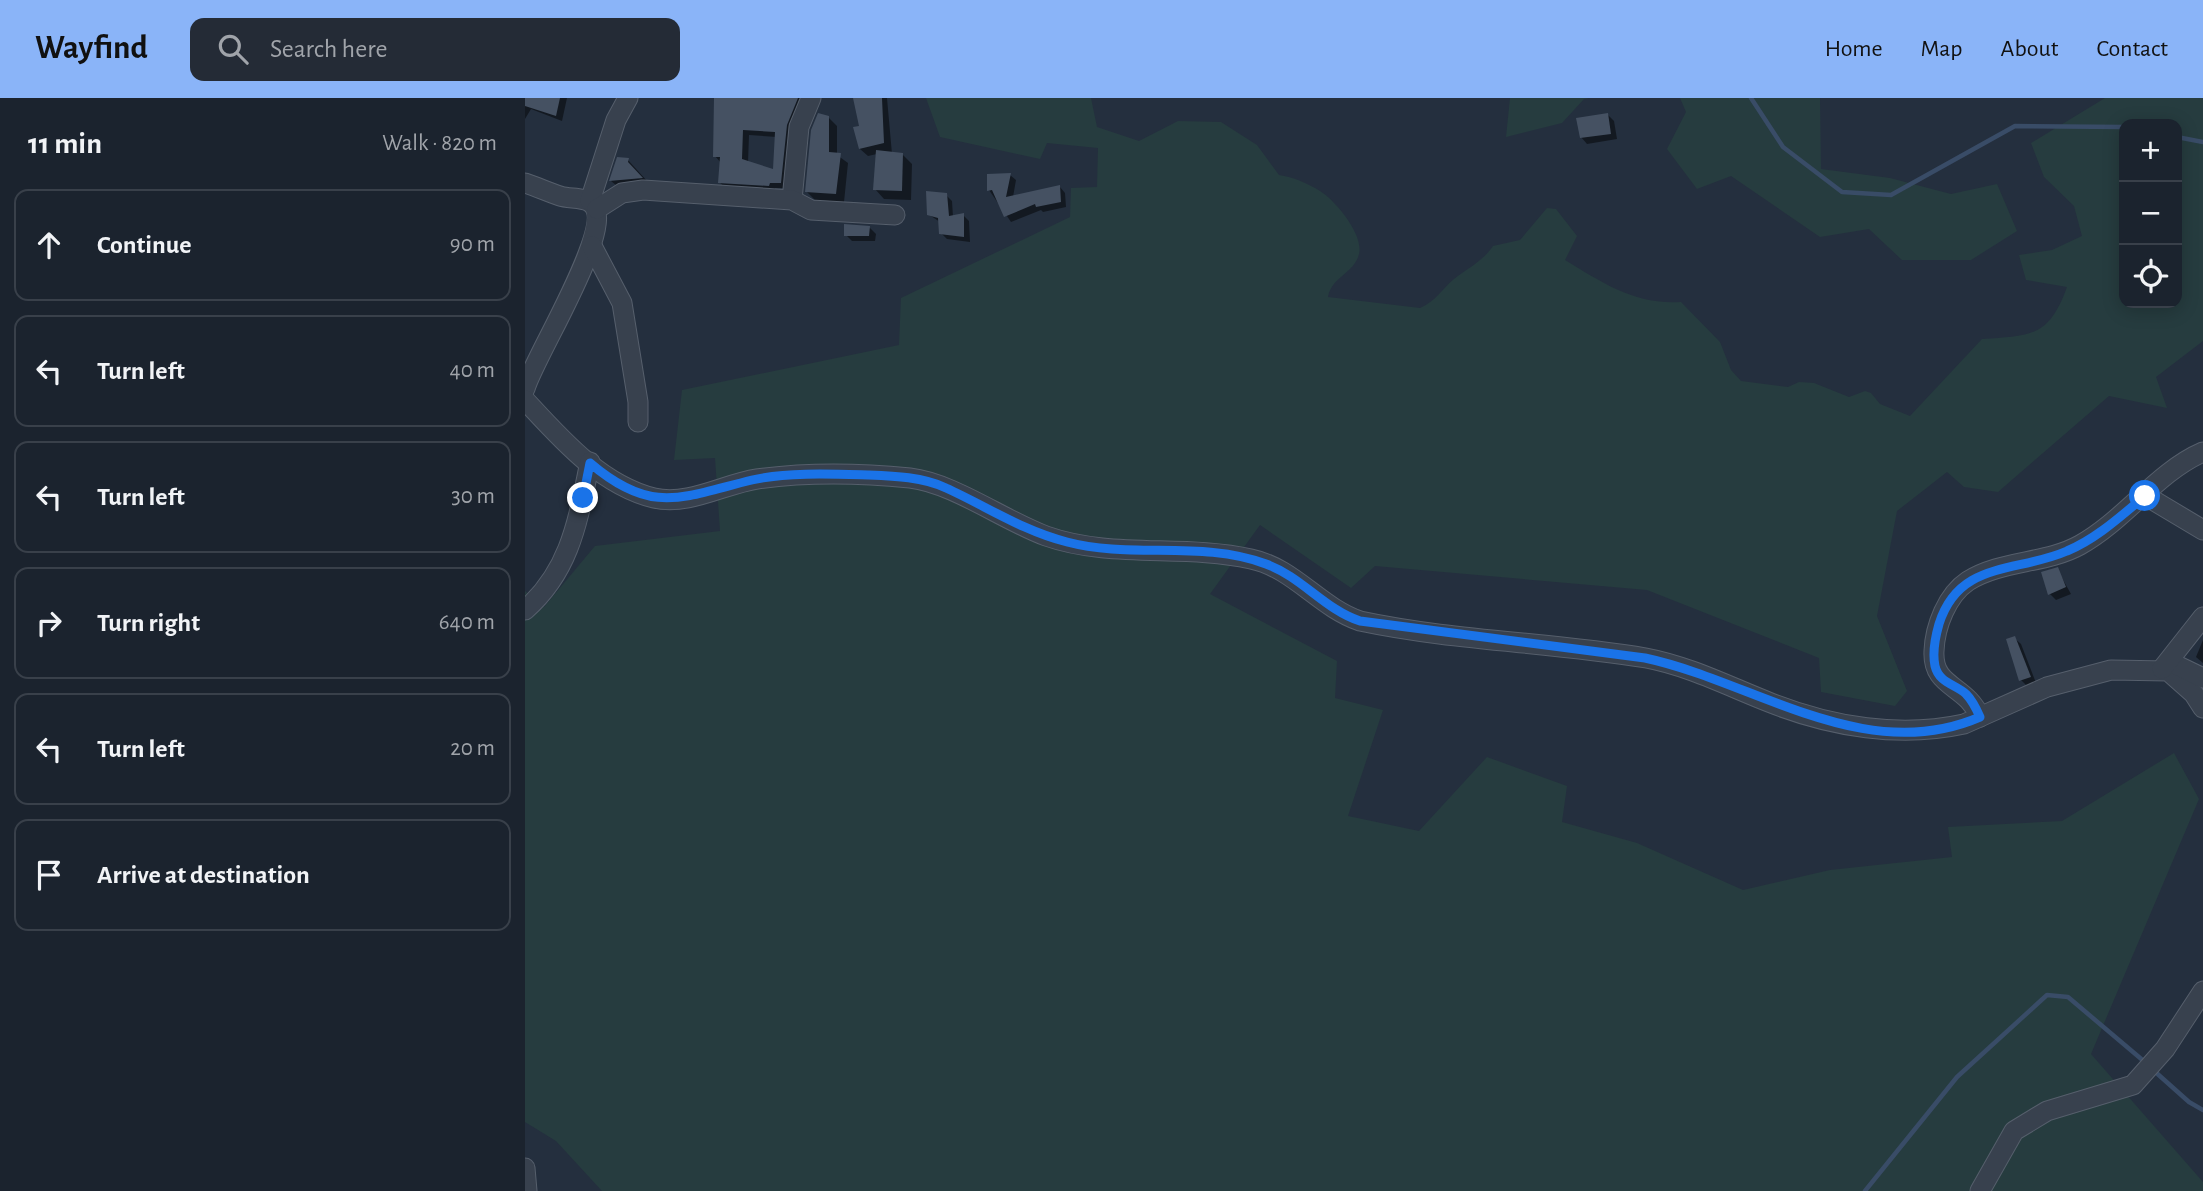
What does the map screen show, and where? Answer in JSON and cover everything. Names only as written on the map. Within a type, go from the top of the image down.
[{"type":"street","points":[[525,389],[592,246],[598,222],[593,205],[616,120],[628,98]]},
{"type":"street","points":[[792,200],[799,127],[811,98]]},
{"type":"street","points":[[525,183],[593,205],[622,193],[643,190],[792,200],[811,210],[895,215]]},
{"type":"street","points":[[592,246],[622,303],[636,391],[638,422]]},
{"type":"street","points":[[525,400],[554,432],[590,463],[621,486],[655,498],[692,497],[768,478],[827,474],[915,479],[946,487],[987,510],[1068,542],[1252,559],[1285,572],[1334,610],[1360,621],[1654,660],[1683,668],[1795,712],[1867,729],[1901,731],[1947,727],[1980,717],[2069,679],[2111,670],[2165,665],[2203,678]]},
{"type":"street","points":[[1980,717],[1966,694],[1941,678],[1935,670],[1936,634],[1957,591],[1968,581],[1988,573],[2065,552],[2095,536],[2145,496],[2174,468],[2203,452]]},
{"type":"street","points":[[525,610],[546,588],[568,555],[590,463]]},
{"type":"street","points":[[2145,496],[2203,530]]},
{"type":"street","points":[[2165,665],[2203,617]]},
{"type":"street","points":[[2165,665],[2203,708]]},
{"type":"street","points":[[1980,1191],[2014,1131],[2047,1111],[2133,1084],[2165,1049],[2203,991]]},
{"type":"street","points":[[525,1168],[527,1191]]},
{"type":"green space","points":[[926,98],[1091,98],[1097,127],[1139,141],[1178,121],[1221,122],[1257,145],[1279,175],[1320,191],[1341,210],[1353,228],[1359,254],[1353,266],[1334,284],[1328,297],[1420,308],[1480,260],[1493,246],[1520,240],[1547,208],[1556,209],[1577,236],[1565,260],[1620,291],[1649,300],[1681,302],[1720,342],[1731,370],[1741,381],[1788,387],[1799,382],[1814,383],[1849,397],[1865,391],[1871,393],[1880,404],[1910,416],[1982,339],[2013,337],[2036,331],[2053,316],[2060,303],[2067,287],[2026,280],[2019,255],[2052,250],[2082,236],[2074,206],[2044,177],[2031,143],[2105,98],[2203,98],[2203,341],[2156,377],[2167,408],[2109,396],[1998,492],[1964,487],[1947,472],[1897,511],[1877,616],[1907,691],[1895,706],[1821,692],[1819,658],[1647,590],[1375,566],[1351,588],[1260,525],[1210,594],[1337,661],[1335,698],[1383,710],[1348,816],[1419,831],[1487,757],[1567,786],[1562,822],[1637,843],[1743,890],[1830,870],[1952,857],[1948,827],[2062,821],[2174,753],[2199,799],[2091,1054],[2203,1182],[2203,1191],[602,1191],[556,1141],[525,1122],[525,591],[544,607],[595,546],[720,531],[715,458],[674,460],[682,390],[899,345],[901,298],[1070,217],[1071,188],[1097,187],[1098,148],[1047,143],[1040,159],[940,137]]},
{"type":"green space","points":[[1510,98],[1589,98],[1584,99],[1562,123],[1506,137]]},
{"type":"green space","points":[[1680,98],[1820,98],[1821,169],[1890,178],[1951,194],[1997,184],[2017,231],[1971,260],[1902,260],[1869,229],[1820,237],[1731,176],[1697,189],[1667,149],[1686,112]]},
{"type":"building","points":[[525,98],[560,98],[556,116],[525,106]]},
{"type":"building","points":[[714,98],[798,98],[787,125],[781,183],[770,183],[769,186],[718,183],[720,157],[713,157]],"holes":[[[743,130],[775,132],[773,169],[742,159]]]},
{"type":"building","points":[[853,98],[882,98],[884,143],[859,149],[853,127],[859,126]]},
{"type":"building","points":[[818,113],[829,116],[829,152],[841,153],[836,194],[805,192],[811,130]]},
{"type":"building","points":[[1608,113],[1611,134],[1580,138],[1576,118]]},
{"type":"building","points":[[876,150],[903,153],[902,191],[873,190]]},
{"type":"building","points":[[617,157],[629,158],[628,162],[643,178],[609,181]]},
{"type":"building","points":[[1011,173],[1006,197],[1060,185],[1061,202],[1036,207],[1035,204],[1004,217],[992,190],[987,191],[987,174]]},
{"type":"building","points":[[926,191],[947,193],[949,216],[964,213],[964,237],[939,234],[938,218],[927,215]]},
{"type":"building","points":[[844,224],[870,226],[869,236],[844,236]]},
{"type":"building","points":[[2058,567],[2066,587],[2048,595],[2041,572]]},
{"type":"building","points":[[2015,636],[2031,677],[2019,681],[2006,639]]},
{"type":"waterway","points":[[1751,98],[1783,147],[1842,192],[1891,195],[2015,126],[2119,127]]},
{"type":"waterway","points":[[2182,138],[2203,142]]},
{"type":"waterway","points":[[1865,1191],[1957,1077],[2047,995],[2068,997],[2146,1063]]},
{"type":"waterway","points":[[2152,1069],[2189,1102],[2203,1110]]},
{"type":"route","points":[[583,498],[590,463],[609,479],[632,491],[655,498],[671,499],[692,497],[768,478],[827,474],[915,479],[946,487],[987,510],[1045,536],[1068,542],[1090,546],[1202,552],[1252,559],[1285,572],[1334,610],[1360,621],[1402,629],[1645,658],[1683,668],[1795,712],[1867,729],[1901,731],[1947,727],[1980,717],[1966,694],[1948,684],[1935,670],[1936,634],[1957,591],[1979,576],[2065,552],[2080,545],[2113,523],[2145,496]]}]
